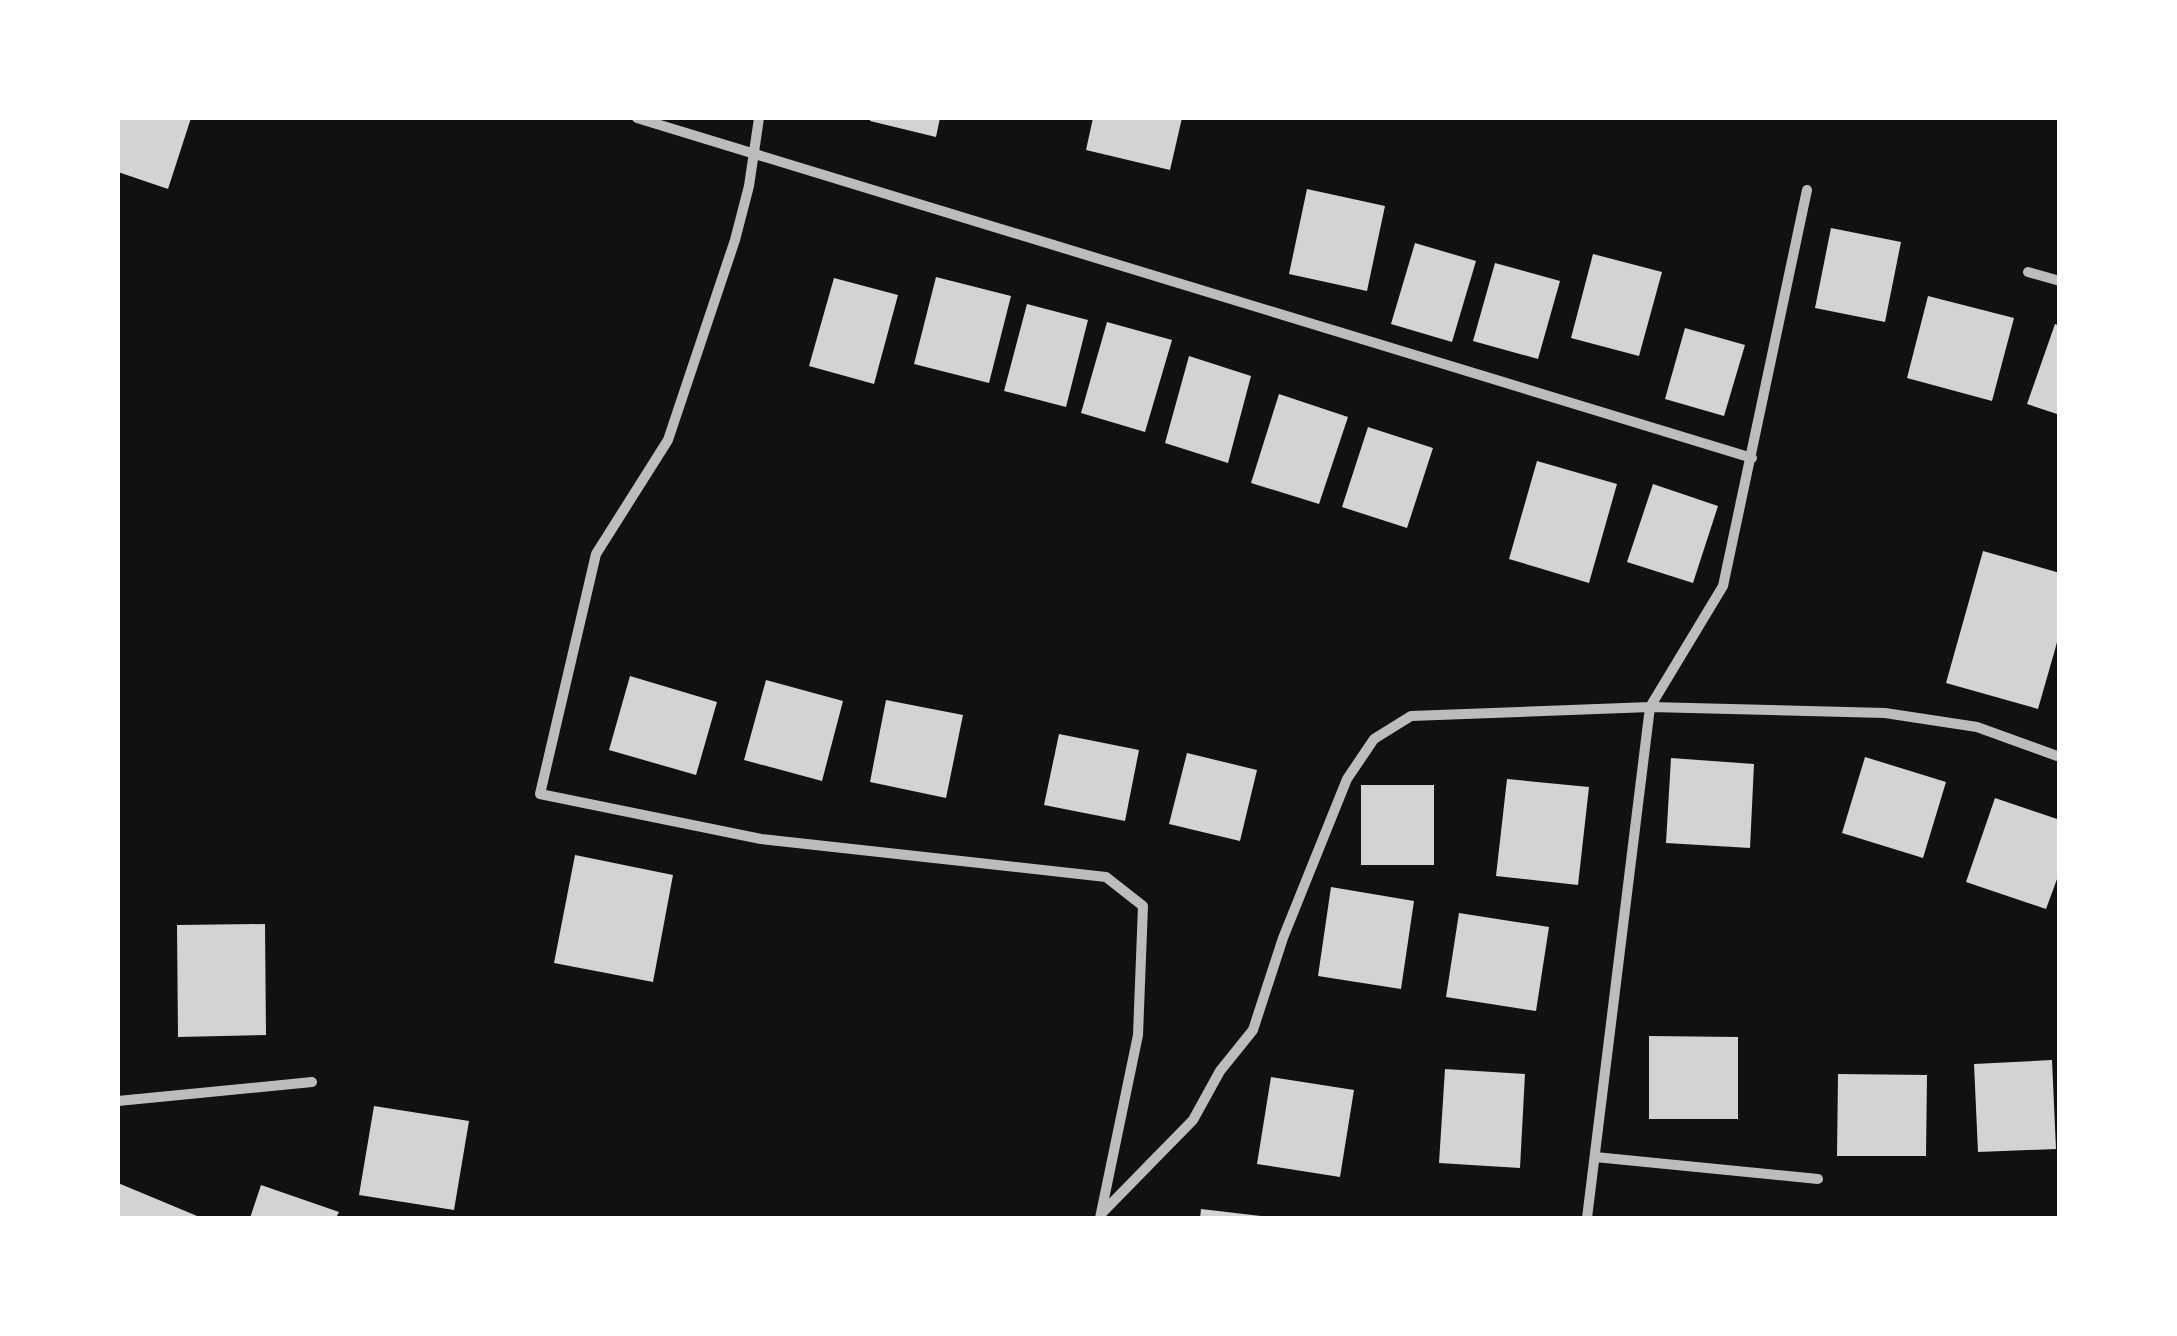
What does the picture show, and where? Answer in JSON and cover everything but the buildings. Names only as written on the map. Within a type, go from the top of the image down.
[{"type":"street","points":[[637,118],[1752,458]]},
{"type":"street","points":[[758,118],[750,186],[735,240],[668,440],[596,554],[551,731],[540,794],[762,839],[1106,876],[1143,906],[1138,1034],[1101,1216]]},
{"type":"street","points":[[1588,1218],[1650,708],[1723,586],[1807,190]]},
{"type":"street","points":[[2028,272],[2060,282]]},
{"type":"street","points":[[1101,1216],[1194,1120],[1220,1070],[1254,1030],[1283,938],[1347,779],[1374,739],[1411,716],[1650,708],[1884,712],[1977,727],[2060,756]]},
{"type":"street","points":[[118,1101],[312,1082]]},
{"type":"street","points":[[1595,1157],[1818,1179]]}]
